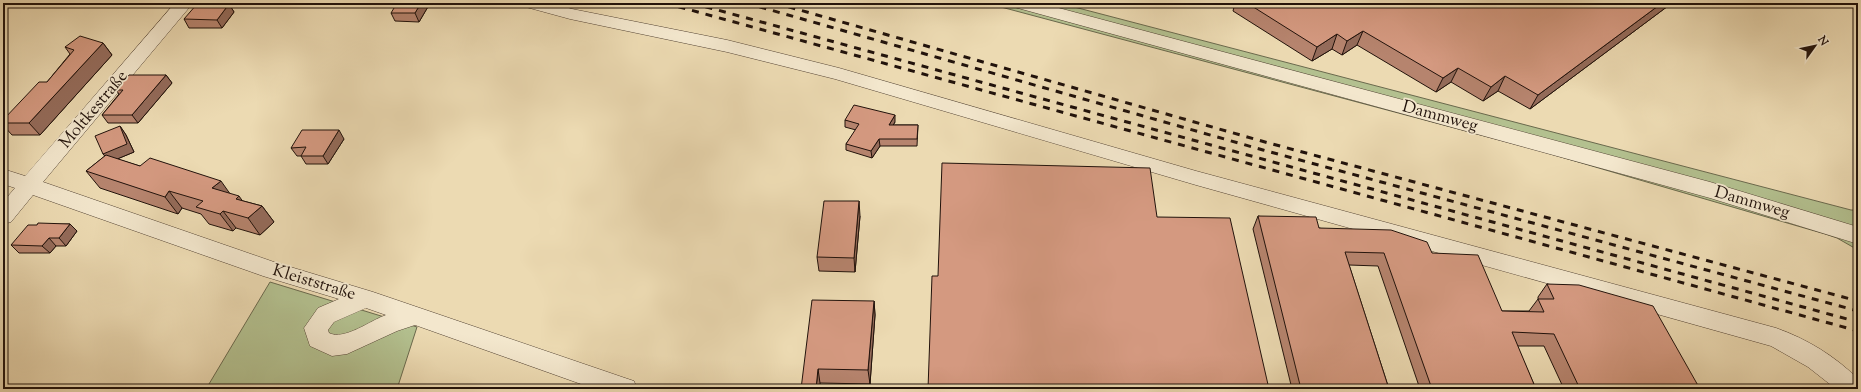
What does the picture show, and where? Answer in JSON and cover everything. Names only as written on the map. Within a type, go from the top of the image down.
[{"type":"street","name":"Moltkestraße","points":[[3,216],[184,3]]},
{"type":"street","points":[[532,3],[570,14],[727,46],[839,74],[1196,178],[1776,338],[1806,351],[1828,365],[1852,389]]},
{"type":"street","name":"Dammweg","points":[[1020,3],[1710,190],[1824,224],[1858,236]]},
{"type":"street","name":"Kleiststraße","points":[[3,176],[283,274],[364,298],[625,389]]},
{"type":"street","points":[[364,298],[326,315],[316,328],[318,339],[332,346],[347,344],[391,323],[415,316]]},
{"type":"green space","points":[[986,3],[1059,3],[1851,210],[1858,210],[1858,250],[1837,238],[1825,234],[1537,150]]},
{"type":"green space","points":[[270,282],[417,327],[397,389],[206,389]]},
{"type":"building","points":[[397,3],[421,3],[415,13],[391,13]]},
{"type":"building","points":[[1247,3],[1662,3],[1538,95],[1505,76],[1491,87],[1458,68],[1443,78],[1363,31],[1347,41],[1337,34],[1317,47]]},
{"type":"building","points":[[197,4],[229,4],[217,20],[184,19]]},
{"type":"building","points":[[80,36],[103,43],[29,123],[3,123],[3,120],[39,82],[47,82],[74,50],[65,47]]},
{"type":"building","points":[[129,75],[166,75],[132,115],[102,115],[123,90],[116,90]]},
{"type":"building","points":[[854,105],[895,115],[889,125],[918,125],[917,139],[879,139],[871,151],[846,144],[859,124],[845,120]]},
{"type":"building","points":[[120,126],[127,144],[103,154],[95,136]]},
{"type":"building","points":[[302,130],[339,130],[323,156],[301,156],[306,147],[291,148]]},
{"type":"building","points":[[106,155],[140,166],[150,158],[221,181],[212,188],[239,196],[236,199],[262,206],[248,218],[223,211],[220,214],[196,207],[203,201],[169,191],[165,197],[86,171]]},
{"type":"building","points":[[942,163],[1150,168],[1157,217],[1230,218],[1269,389],[928,389],[932,276],[938,276]]},
{"type":"building","points":[[824,201],[859,201],[854,258],[817,257]]},
{"type":"building","points":[[1258,216],[1316,217],[1319,228],[1391,230],[1427,242],[1432,253],[1478,255],[1502,311],[1544,312],[1538,299],[1554,299],[1547,284],[1579,285],[1653,306],[1700,389],[1580,389],[1554,334],[1512,332],[1536,389],[1432,389],[1384,253],[1345,252],[1389,389],[1301,389]]},
{"type":"building","points":[[38,223],[70,224],[59,238],[49,238],[42,246],[11,245],[28,225],[37,225]]},
{"type":"building","points":[[812,300],[874,301],[868,370],[818,369],[816,389],[801,389]]},
{"type":"railway","points":[[665,3],[1858,331]]},
{"type":"railway","points":[[692,3],[1858,322]]},
{"type":"railway","points":[[746,3],[1263,150],[1858,311]]},
{"type":"railway","points":[[775,3],[1265,142],[1858,301]]}]
